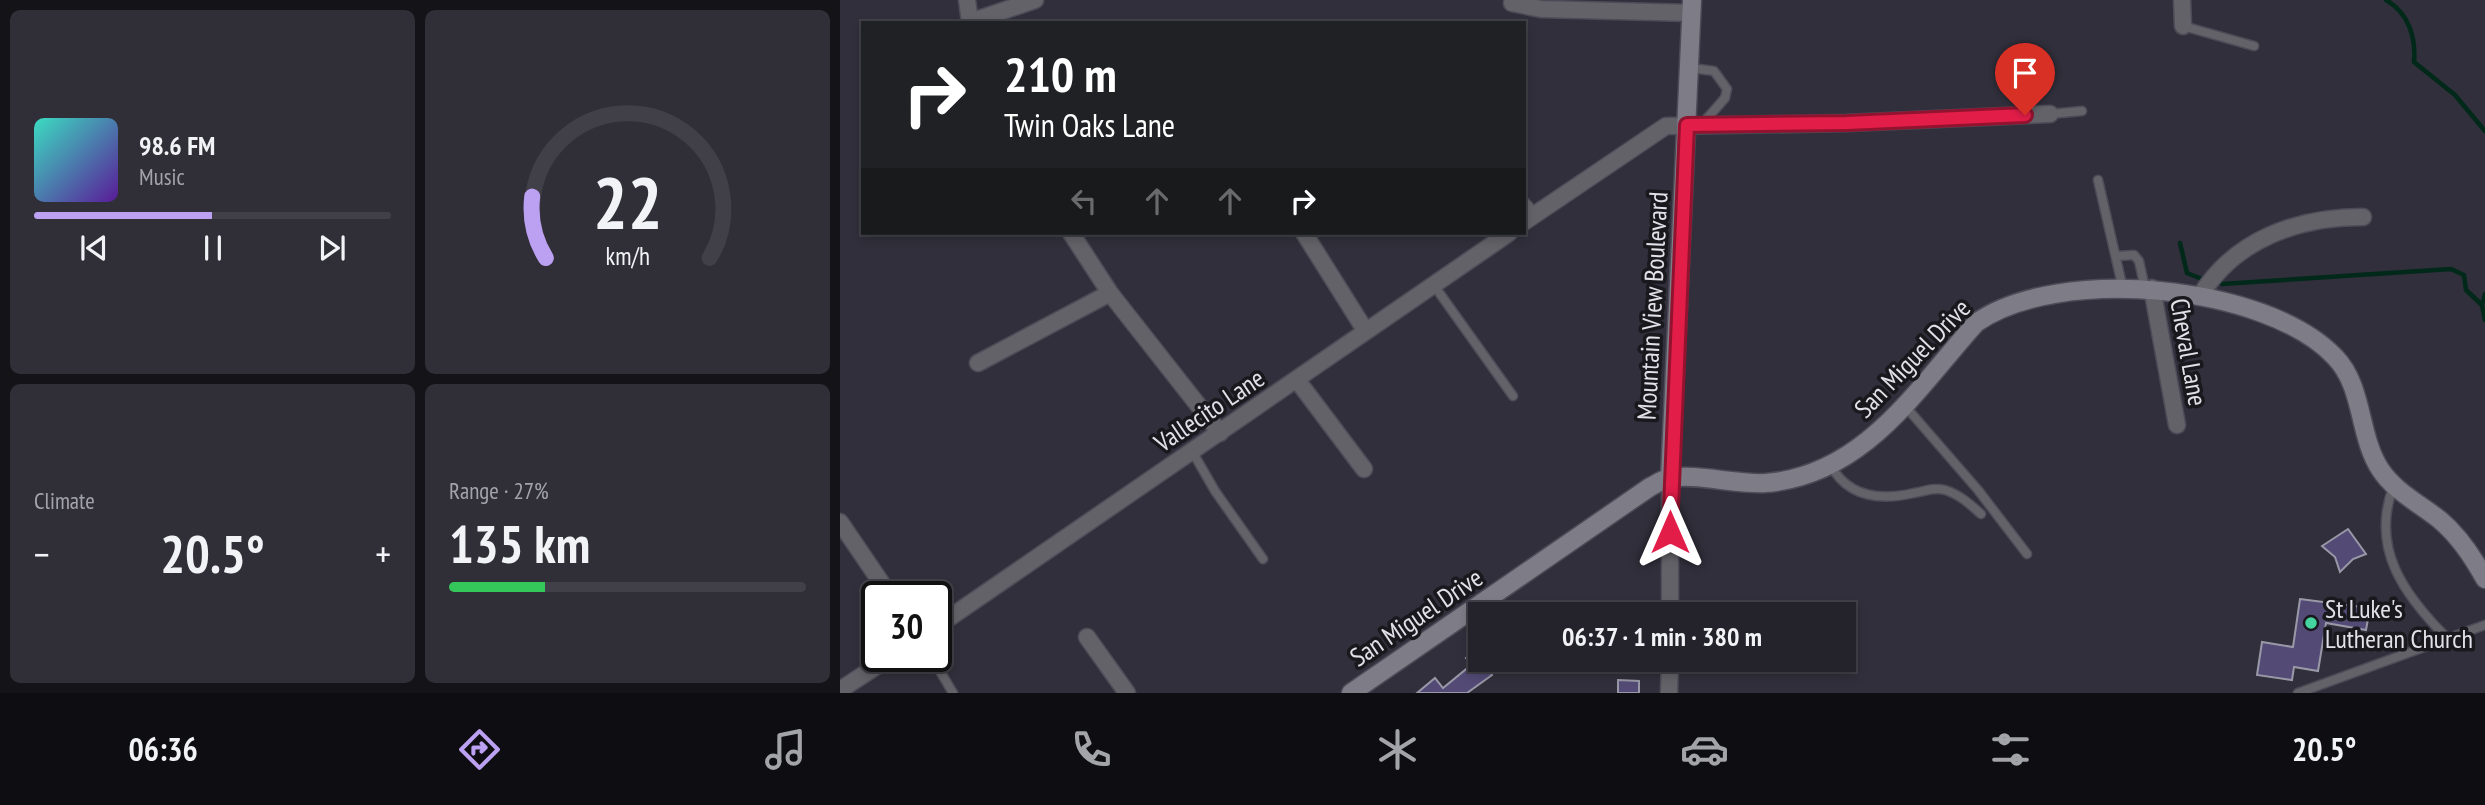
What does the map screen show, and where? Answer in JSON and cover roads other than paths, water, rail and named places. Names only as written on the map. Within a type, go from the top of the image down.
[{"type":"street","points":[[967,0],[970,21]]},
{"type":"street","points":[[973,21],[1035,0]]},
{"type":"street","points":[[2182,0],[2183,26]]},
{"type":"street","points":[[1512,3],[1541,9],[1692,7]]},
{"type":"street","name":"Mountain View Boulevard","points":[[1670,602],[1670,478],[1694,125],[1692,7]]},
{"type":"street","points":[[1530,218],[1666,126],[1847,123],[2050,114]]},
{"type":"street","points":[[2200,296],[2225,262],[2262,237],[2323,219],[2363,217]]},
{"type":"street","points":[[1072,235],[1110,293],[1220,433]]},
{"type":"street","points":[[1305,235],[1365,330]]},
{"type":"street","name":"Vallecito Lane","points":[[952,616],[1506,235]]},
{"type":"street","name":"San Miguel Drive","points":[[1351,693],[1650,486],[1670,478],[1762,483],[1784,481],[1830,464],[1864,445],[1906,407],[1976,323],[1993,312],[2029,298],[2149,288],[2200,296],[2230,302],[2278,322],[2324,346],[2337,359],[2352,384],[2374,457],[2394,485],[2449,529],[2467,548],[2485,579]]},
{"type":"street","name":"Cheval Lane","points":[[2149,288],[2177,425]]},
{"type":"street","points":[[978,363],[1110,293]]},
{"type":"street","points":[[1297,380],[1364,469]]},
{"type":"street","points":[[840,522],[880,581]]},
{"type":"street","points":[[1087,637],[1127,693]]},
{"type":"street","points":[[840,690],[868,672]]},
{"type":"street","points":[[1670,672],[1670,693]]},
{"type":"lane","points":[[2183,26],[2253,46]]},
{"type":"lane","points":[[1691,68],[1714,71],[1727,89],[1726,97],[1718,108],[1694,125]]},
{"type":"lane","points":[[2050,114],[2082,111]]},
{"type":"lane","points":[[2098,180],[2123,289]]},
{"type":"lane","points":[[2117,256],[2134,255],[2149,288]]},
{"type":"lane","points":[[1433,284],[1513,396]]},
{"type":"lane","points":[[1906,407],[1994,509],[2027,554]]},
{"type":"lane","points":[[1192,452],[1215,491],[1263,559]]},
{"type":"lane","points":[[1830,464],[1838,478],[1866,495],[1911,494],[1932,489],[1946,491],[1969,503],[1981,514]]},
{"type":"lane","points":[[2394,485],[2387,501],[2387,534],[2395,572],[2416,607],[2447,638]]},
{"type":"lane","points":[[2298,693],[2485,625]]},
{"type":"lane","points":[[941,672],[953,693]]},
{"type":"waterway","points":[[2386,0],[2400,12],[2409,27],[2414,44],[2414,62],[2455,95],[2485,131]]},
{"type":"waterway","points":[[2180,243],[2187,273],[2202,279]]},
{"type":"waterway","points":[[2222,284],[2451,269],[2464,275],[2466,290],[2482,305]]},
{"type":"waterway","points":[[2485,294],[2482,305],[2485,320]]},
{"type":"place","name":"St Luke's Lutheran Church","points":[[2311,623]]}]
